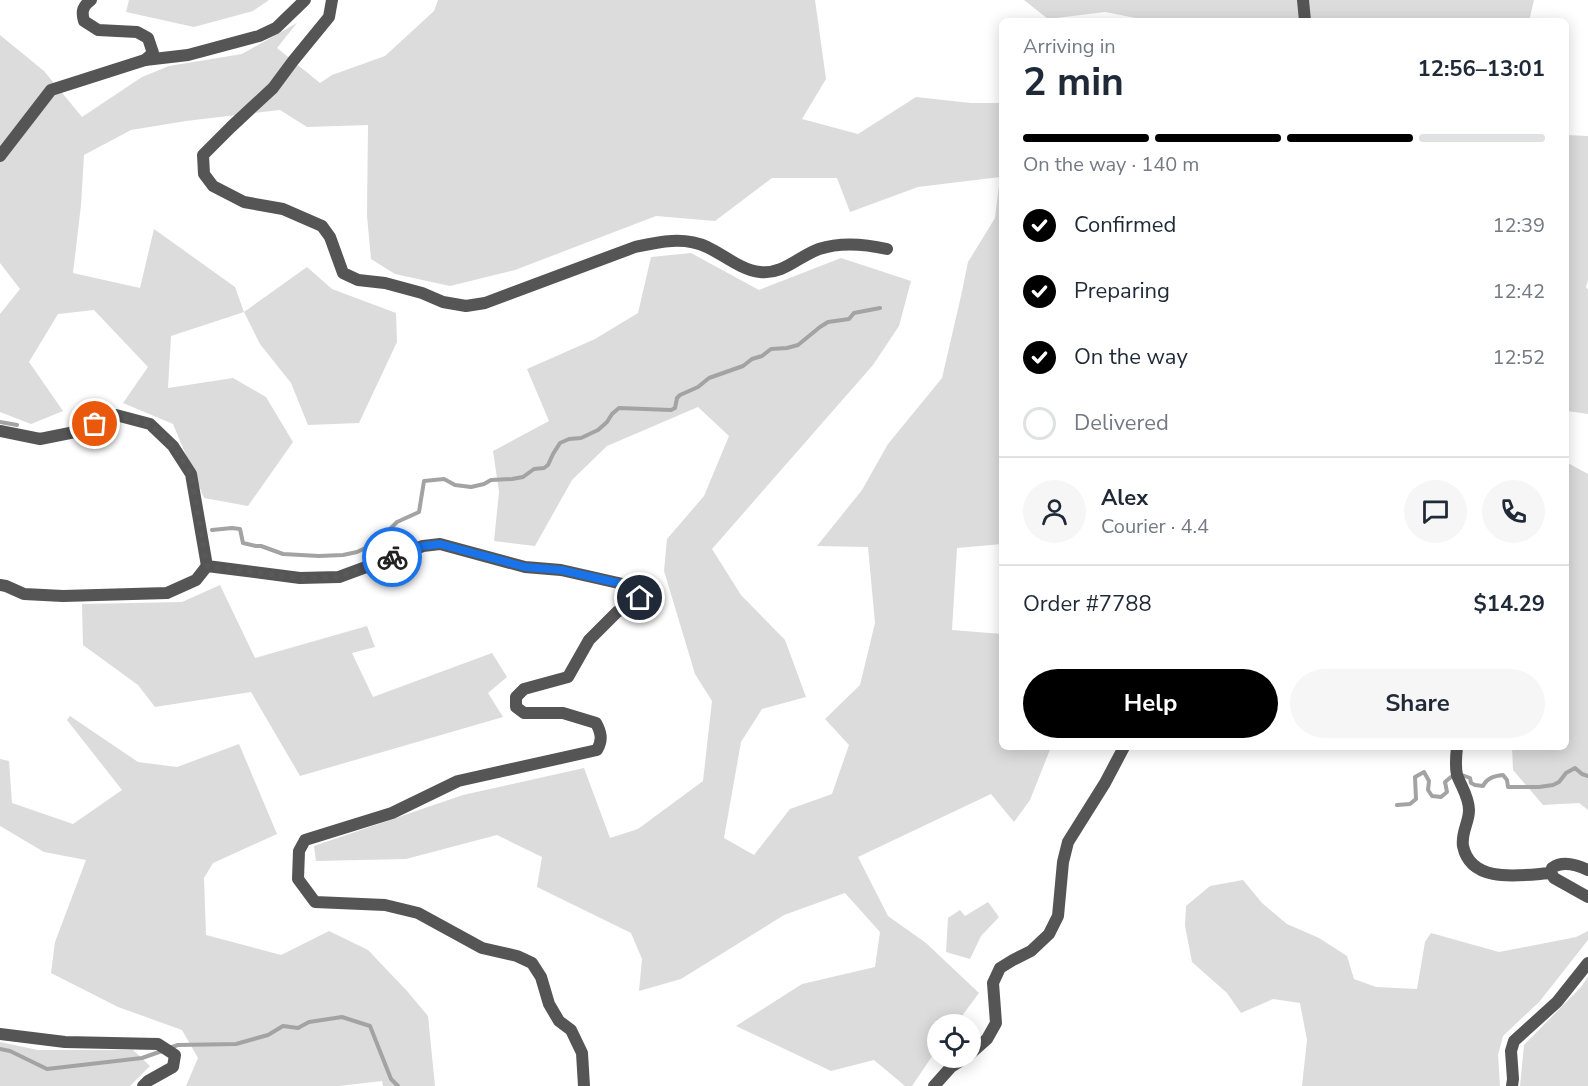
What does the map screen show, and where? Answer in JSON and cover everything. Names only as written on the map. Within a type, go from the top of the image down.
[{"type":"street","points":[[91,0],[84,6],[82,14],[84,21],[98,30],[137,32],[148,38],[153,53],[146,60]]},
{"type":"street","points":[[0,156],[51,90],[146,60],[188,55],[259,36],[276,28],[305,0]]},
{"type":"street","points":[[332,0],[329,17],[273,88],[203,155],[204,174],[213,186],[244,202],[283,209],[322,226],[330,237],[343,273],[358,280],[385,283],[422,293],[443,302],[466,306],[485,303],[603,258],[635,247],[660,242],[682,240],[704,246],[743,267],[760,272],[777,271],[817,250],[832,246],[857,244],[887,249]]},
{"type":"street","points":[[1303,0],[1305,18]]},
{"type":"street","points":[[0,431],[40,439],[75,432],[116,416],[150,424],[173,446],[191,474],[207,566],[196,580],[168,592],[63,596],[24,594],[0,585]]},
{"type":"street","points":[[207,566],[300,578],[339,577],[423,546],[440,544],[525,567],[561,570],[636,587],[640,598],[618,612],[589,639],[568,677],[524,689],[516,697],[516,707],[524,713],[563,713],[596,723],[601,732],[600,745],[597,750],[458,781],[392,813],[305,840],[299,851],[298,879],[315,902],[385,905],[418,913],[482,948],[517,956],[532,963],[541,977],[549,1004],[559,1021],[571,1030],[582,1053],[584,1086]]},
{"type":"street","points":[[981,1044],[987,1039],[996,1023],[993,983],[1000,968],[1031,951],[1049,934],[1058,916],[1068,842],[1105,783],[1122,750]]},
{"type":"street","points":[[1457,750],[1457,775],[1469,809],[1463,831],[1463,846],[1470,860],[1482,871],[1495,875],[1551,873]]},
{"type":"street","points":[[1588,870],[1566,864],[1557,865],[1552,868],[1551,873],[1554,878],[1588,897]]},
{"type":"street","points":[[1512,1086],[1510,1050],[1514,1041],[1557,1002],[1588,963]]},
{"type":"street","points":[[0,1034],[65,1042],[158,1044],[175,1055],[173,1067],[143,1086]]},
{"type":"street","points":[[934,1086],[950,1068]]},
{"type":"shaded area","points":[[129,0],[269,0],[253,11],[194,27],[126,12]]},
{"type":"shaded area","points":[[438,0],[815,0],[826,79],[802,119],[858,134],[916,97],[971,103],[999,103],[999,177],[918,187],[850,212],[837,178],[772,178],[715,221],[656,216],[515,270],[450,286],[395,274],[371,259],[367,216],[368,125],[307,127],[280,110],[186,121],[131,130],[84,155],[73,273],[140,288],[154,229],[235,287],[244,312],[171,336],[168,388],[233,378],[266,397],[293,442],[248,506],[204,498],[173,424],[123,403],[148,367],[94,310],[58,314],[29,362],[63,411],[31,424],[0,412],[0,314],[20,289],[0,263],[0,35],[44,71],[82,117],[142,77],[169,66],[242,54],[297,23],[277,48],[320,83],[332,75],[385,56],[434,11]]},
{"type":"shaded area","points":[[1024,0],[1534,0],[1530,18],[1136,18],[1105,12],[1047,18]]},
{"type":"shaded area","points":[[1569,135],[1588,136],[1588,280],[1586,287],[1588,290],[1588,414],[1569,411]]},
{"type":"shaded area","points":[[999,185],[999,544],[957,548],[952,630],[999,634],[999,750],[1050,750],[1030,800],[1014,822],[991,794],[858,857],[888,916],[926,943],[979,993],[963,1014],[927,1014],[927,1064],[912,1086],[905,1086],[874,1060],[831,1071],[736,1026],[802,984],[875,967],[880,932],[845,893],[784,915],[681,979],[639,991],[642,959],[631,933],[537,887],[542,857],[497,835],[406,859],[316,861],[314,846],[463,795],[584,768],[610,838],[638,829],[703,781],[712,701],[695,674],[664,571],[667,539],[704,496],[729,436],[698,407],[607,446],[572,480],[535,546],[494,541],[499,492],[493,451],[549,421],[527,369],[595,339],[638,313],[651,257],[691,253],[759,290],[841,258],[911,281],[899,326],[873,365],[712,549],[741,595],[785,640],[806,697],[762,709],[741,742],[724,838],[754,855],[790,809],[832,794],[849,745],[825,719],[860,685],[875,623],[868,547],[817,546],[862,490],[888,444],[942,378],[968,262],[995,218]]},
{"type":"shaded area","points":[[307,267],[332,289],[396,313],[397,342],[359,423],[308,425],[291,383],[260,344],[244,312]]},
{"type":"shaded area","points":[[1569,464],[1588,474],[1588,810],[1579,803],[1543,805],[1513,770],[1512,750],[1569,750]]},
{"type":"shaded area","points":[[220,585],[255,658],[367,626],[375,647],[352,653],[373,697],[492,653],[507,677],[488,693],[503,717],[300,776],[251,692],[155,707],[138,685],[83,645],[82,604],[182,602]]},
{"type":"shaded area","points":[[70,716],[138,762],[177,767],[239,744],[277,834],[213,863],[204,878],[206,935],[281,955],[329,931],[368,950],[428,1016],[435,1086],[383,1086],[382,1081],[339,1086],[186,1086],[198,1058],[182,1030],[118,1007],[51,973],[55,942],[86,860],[44,852],[0,826],[0,759],[9,761],[12,803],[73,824],[122,790],[67,720]]},
{"type":"shaded area","points":[[1243,880],[1262,903],[1287,924],[1319,938],[1347,956],[1354,979],[1376,987],[1417,989],[1425,942],[1431,933],[1499,952],[1576,937],[1588,931],[1588,940],[1540,1001],[1503,1036],[1498,1055],[1500,1086],[1302,1086],[1307,1040],[1300,1003],[1273,999],[1241,1013],[1227,993],[1192,962],[1185,926],[1186,906],[1210,886]]},
{"type":"shaded area","points":[[988,902],[999,917],[981,936],[970,959],[946,952],[948,918],[960,910],[965,916]]},
{"type":"shaded area","points":[[1588,977],[1588,1086],[1520,1086],[1524,1045]]},
{"type":"shaded area","points":[[0,1042],[38,1050],[133,1050],[150,1066],[130,1086],[0,1086]]},
{"type":"waterway","points":[[212,530],[240,529],[243,543],[261,546],[283,554],[319,556],[357,552],[376,543],[397,522],[419,512],[424,481],[444,479],[455,485],[471,487],[491,480],[523,477],[534,469],[548,465],[560,443],[569,439],[581,438],[598,430],[619,408],[671,410],[675,408],[680,395],[698,387],[709,378],[743,366],[771,349],[798,345],[828,322],[849,319],[854,313],[880,308]]},
{"type":"waterway","points":[[0,422],[17,425]]},
{"type":"waterway","points":[[1462,775],[1470,778],[1471,783],[1483,786],[1491,778],[1503,775],[1508,787],[1553,785],[1575,768],[1588,776]]},
{"type":"waterway","points":[[1397,805],[1410,804],[1416,799],[1415,777],[1424,772],[1429,781],[1428,790],[1432,796],[1441,797],[1447,792],[1445,782],[1451,777]]},
{"type":"waterway","points":[[169,1048],[178,1045],[236,1044],[268,1035],[283,1026],[298,1028],[309,1022],[342,1017],[370,1026],[391,1079],[398,1086]]},
{"type":"waterway","points":[[0,1049],[10,1051],[47,1069],[142,1058],[162,1051]]},
{"type":"way so far","points":[[95,424],[116,416],[150,424],[173,446],[191,474],[207,566],[300,578],[339,577],[392,557]]},
{"type":"route","points":[[392,557],[423,546],[440,544],[525,567],[561,570],[636,587],[640,598]]}]
